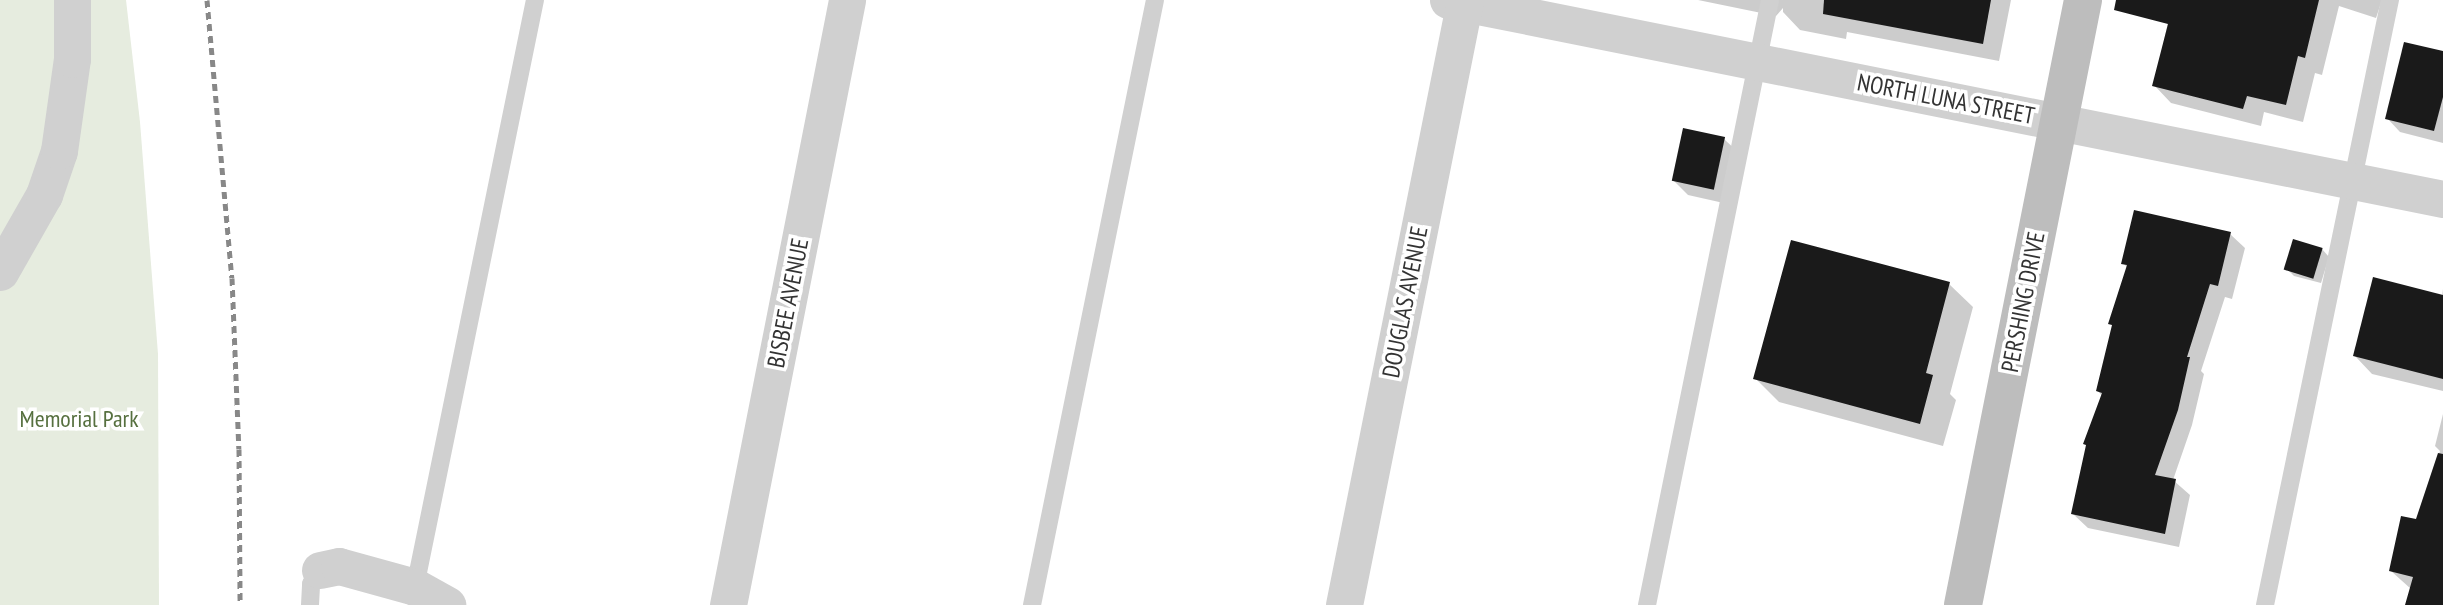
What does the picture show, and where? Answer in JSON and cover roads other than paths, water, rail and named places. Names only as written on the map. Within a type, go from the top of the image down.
[{"type":"main road","name":"PERSHING DRIVE","points":[[1963,605],[2083,0]]},
{"type":"street","points":[[0,272],[44,195],[59,151],[72,59],[72,0]]},
{"type":"street","name":"BISBEE AVENUE","points":[[728,605],[847,0]]},
{"type":"street","name":"NORTH LUNA STREET","points":[[1459,1],[2443,199]]},
{"type":"street","name":"DOUGLAS AVENUE","points":[[1344,605],[1459,1]]},
{"type":"street","points":[[320,570],[339,566],[415,586],[447,605]]},
{"type":"lane","points":[[415,586],[535,0]]},
{"type":"lane","points":[[1032,605],[1155,0]]},
{"type":"lane","points":[[1647,605],[1770,0]]},
{"type":"lane","points":[[2265,605],[2355,181],[2390,0]]},
{"type":"lane","points":[[310,605],[311,584],[320,570]]},
{"type":"railway","points":[[207,0],[232,278],[239,449],[240,605]]},
{"type":"park label","name":"Memorial Park","points":[[79,419]]}]
